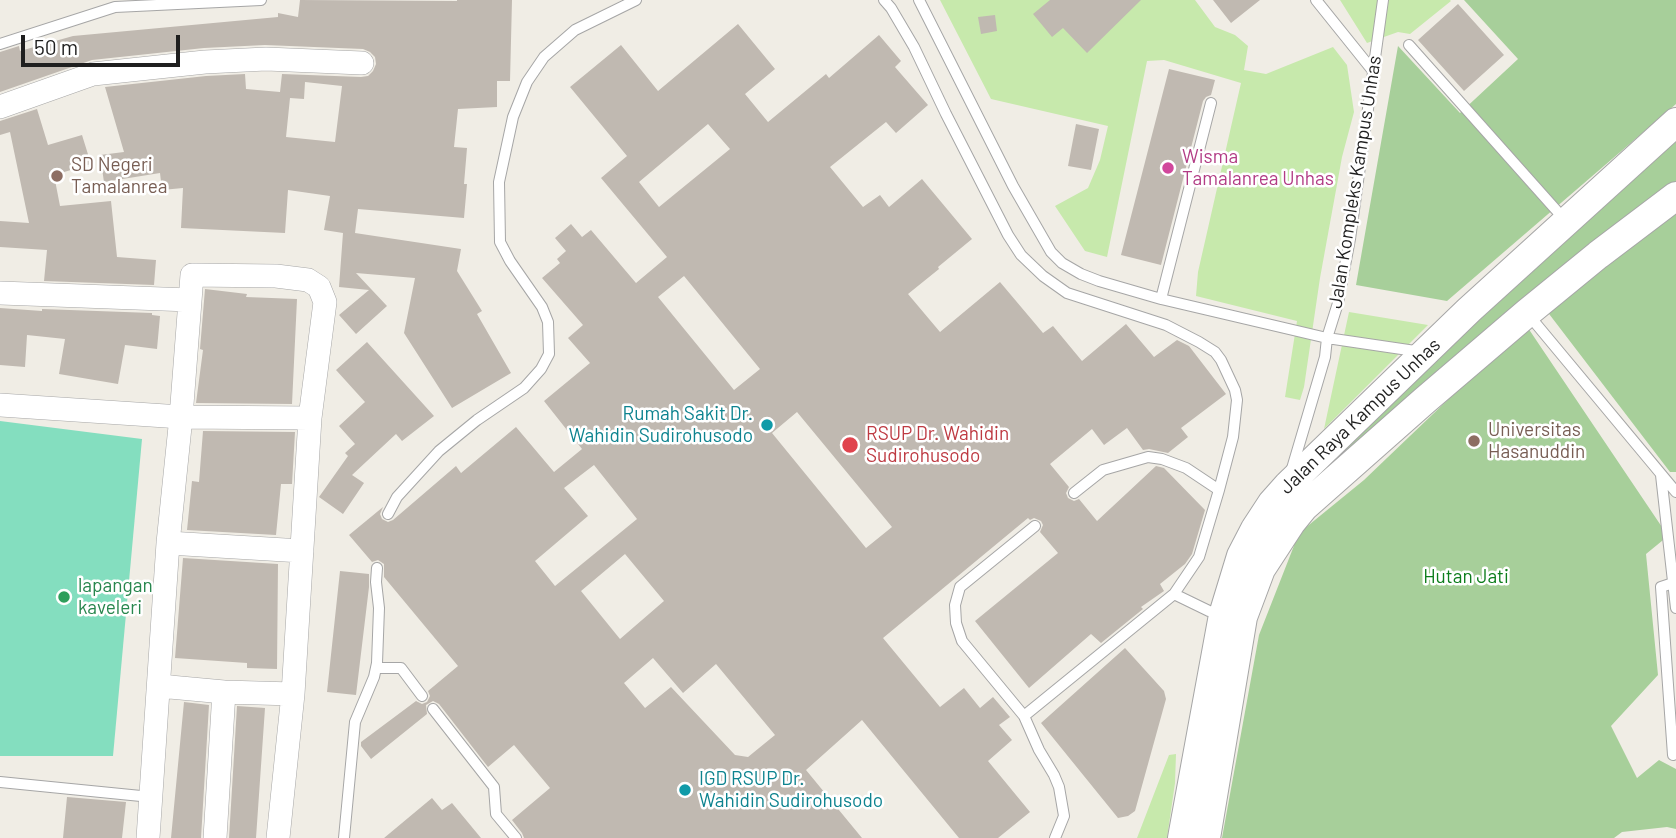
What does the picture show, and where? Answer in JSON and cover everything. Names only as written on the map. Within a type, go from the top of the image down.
[{"type":"street","points":[[0,107],[93,74],[205,62],[266,59],[362,63]]},
{"type":"street","name":"Jalan Raya Kampus Unhas","points":[[1182,838],[1223,615],[1241,556],[1272,503],[1425,352],[1676,122]]},
{"type":"street","name":"Jalan Raya Kampus Unhas","points":[[1206,838],[1243,617],[1261,569],[1276,543],[1304,507],[1424,401],[1581,268],[1676,196]]},
{"type":"street","points":[[1560,228],[1581,268]]},
{"type":"street","points":[[148,838],[168,543],[192,275],[276,276],[308,280],[319,287],[325,302],[310,418],[293,694],[278,838]]},
{"type":"street","points":[[0,293],[190,300]]},
{"type":"street","points":[[0,405],[181,417],[310,418]]},
{"type":"street","points":[[168,543],[302,551]]},
{"type":"street","points":[[159,686],[224,692],[293,694]]},
{"type":"street","points":[[215,838],[224,692]]},
{"type":"lane","points":[[0,44],[116,7],[261,0]]},
{"type":"lane","points":[[388,513],[397,496],[439,451],[477,420],[524,388],[541,369],[549,354],[548,321],[542,307],[500,242],[499,182],[503,156],[513,117],[527,82],[544,57],[575,30],[636,0]]},
{"type":"lane","points":[[884,0],[914,47],[946,114],[1021,255],[1043,276],[1067,293],[1166,325],[1215,352],[1235,390],[1237,400],[1233,438],[1199,556],[1174,594],[1024,716]]},
{"type":"lane","points":[[919,0],[1013,186],[1051,252],[1062,263],[1099,281],[1161,299],[1328,338],[1425,352]]},
{"type":"lane","points":[[1316,0],[1373,71]]},
{"type":"lane","name":"Jalan Kompleks Kampus Unhas","points":[[1288,485],[1338,303],[1350,239],[1383,0]]},
{"type":"lane","points":[[1409,46],[1560,228]]},
{"type":"lane","points":[[1161,299],[1211,103]]},
{"type":"lane","points":[[1527,313],[1668,479],[1676,492]]},
{"type":"lane","points":[[1074,493],[1103,470],[1148,457],[1186,468],[1219,490]]},
{"type":"lane","points":[[1668,479],[1676,608]]},
{"type":"lane","points":[[1035,526],[960,587],[955,605],[956,622],[962,641],[1024,716],[1054,775],[1064,817],[1055,838]]},
{"type":"lane","points":[[344,838],[355,722],[376,668],[379,608],[377,568]]},
{"type":"lane","points":[[1675,585],[1661,587],[1673,755],[1676,754]]},
{"type":"lane","points":[[1174,594],[1223,615]]},
{"type":"lane","points":[[376,668],[401,668],[422,696]]},
{"type":"lane","points":[[433,709],[494,787],[496,814],[516,838]]},
{"type":"lane","points":[[0,782],[151,797]]},
{"type":"green space","points":[[940,0],[1195,0],[1215,27],[1235,35],[1248,46],[1244,70],[1266,74],[1333,47],[1347,65],[1354,112],[1342,157],[1300,400],[1285,397],[1297,321],[1196,296],[1198,272],[1241,83],[1164,60],[1147,61],[1107,257],[1085,251],[1055,206],[1088,188],[1100,160],[1108,126],[991,99]]},
{"type":"green space","points":[[1340,0],[1451,1],[1410,34],[1398,32],[1367,43]]},
{"type":"green space","points":[[1464,0],[1676,0],[1676,104],[1447,301],[1356,285],[1398,46],[1460,113],[1518,59]]},
{"type":"green space","points":[[1676,130],[1676,187],[1275,513]]},
{"type":"green space","points":[[1676,208],[1676,472],[1670,472],[1543,306]]},
{"type":"green space","points":[[1349,312],[1428,325],[1324,429]]},
{"type":"green space","name":"Hutan Jati","points":[[1526,325],[1668,536],[1646,554],[1658,675],[1611,726],[1637,778],[1659,760],[1676,769],[1676,829],[1667,827],[1622,832],[1614,838],[1222,838],[1259,635],[1299,533],[1364,480]]},
{"type":"green space","name":"lapangan kaveleri","points":[[0,421],[142,439],[113,756],[0,756]]},
{"type":"green space","points":[[1176,754],[1167,838],[1137,838],[1169,755]]},
{"type":"building","points":[[300,0],[512,0],[510,81],[497,81],[497,107],[458,109],[454,147],[467,148],[464,218],[358,209],[355,233],[461,249],[457,271],[482,311],[477,314],[511,373],[452,408],[404,333],[415,278],[356,273],[387,306],[356,334],[339,315],[369,290],[339,287],[343,233],[324,230],[330,196],[288,190],[285,233],[181,228],[183,188],[162,190],[160,173],[104,182],[100,155],[124,152],[105,87],[245,74],[246,89],[280,92],[282,74],[368,76],[376,64],[375,57],[370,52],[363,49],[265,45],[204,48],[92,60],[0,92],[0,52],[19,46],[20,51],[73,36],[278,17],[278,13],[298,17]],"holes":[[[305,82],[342,86],[335,142],[286,137],[290,98],[304,99]]]},
{"type":"building","points":[[1050,0],[1141,0],[1087,53],[1063,28],[1052,37],[1033,14]]},
{"type":"building","points":[[1213,0],[1260,0],[1231,23]]},
{"type":"building","points":[[1458,4],[1504,55],[1464,91],[1418,40]]},
{"type":"building","points":[[995,15],[997,31],[981,34],[978,17]]},
{"type":"building","points":[[738,24],[775,69],[745,94],[768,122],[826,74],[829,78],[879,35],[901,61],[895,67],[928,105],[896,133],[886,122],[830,167],[863,207],[880,195],[889,207],[922,179],[972,239],[908,294],[940,332],[1000,282],[1043,333],[1053,326],[1082,361],[1126,324],[1154,357],[1177,340],[1189,346],[1226,394],[1181,428],[1188,437],[1168,453],[1143,450],[1127,428],[1104,445],[1092,429],[1050,464],[1069,487],[1066,493],[1068,498],[1074,501],[1079,499],[1097,521],[1156,466],[1164,468],[1205,510],[1192,554],[1185,564],[1160,584],[1164,591],[1141,607],[1143,609],[1101,643],[1091,634],[1029,688],[975,621],[1058,553],[1040,532],[1043,525],[1041,521],[1034,518],[1028,518],[883,638],[940,707],[964,688],[980,708],[993,697],[1010,717],[999,725],[1012,740],[988,761],[1030,812],[998,838],[959,838],[862,720],[806,770],[862,838],[524,838],[512,820],[550,788],[514,745],[488,767],[439,704],[433,701],[426,705],[427,714],[371,759],[361,746],[361,742],[416,701],[422,704],[427,702],[430,696],[428,691],[458,666],[384,577],[384,564],[378,560],[372,562],[349,535],[383,507],[380,514],[382,519],[388,522],[393,520],[456,466],[461,473],[516,427],[554,472],[582,449],[544,401],[590,363],[568,338],[583,325],[542,278],[560,263],[557,259],[566,251],[555,238],[571,224],[582,237],[591,230],[636,283],[667,257],[601,178],[627,156],[570,87],[621,45],[658,91]],"holes":[[[708,124],[730,149],[659,207],[639,182]],[[684,276],[760,369],[734,390],[658,297]],[[797,412],[892,527],[866,548],[772,433]],[[594,465],[637,519],[555,586],[535,561],[588,516],[564,488]],[[625,554],[664,601],[620,639],[581,591]],[[653,658],[683,693],[716,664],[775,735],[748,757],[735,755],[671,687],[645,708],[624,683]]]},
{"type":"building","name":"Wisma Tamalanrea Unhas","points":[[1169,69],[1215,80],[1211,95],[1203,101],[1161,265],[1121,255]]},
{"type":"building","points":[[37,109],[48,145],[82,135],[91,164],[54,175],[60,206],[111,201],[117,257],[156,260],[154,285],[44,281],[47,250],[0,247],[0,221],[29,223],[10,132],[0,135],[0,121]]},
{"type":"building","points":[[1076,124],[1099,129],[1091,170],[1068,166]]},
{"type":"building","points":[[205,289],[247,294],[246,297],[297,299],[292,404],[196,403],[203,350],[200,349]]},
{"type":"building","points":[[0,308],[152,313],[160,316],[157,349],[125,345],[118,384],[59,374],[65,339],[27,335],[25,367],[0,365]]},
{"type":"building","points":[[367,342],[434,416],[402,441],[396,434],[352,475],[364,483],[343,514],[319,497],[348,456],[345,453],[355,444],[339,426],[365,402],[336,370]]},
{"type":"building","points":[[203,431],[295,432],[292,484],[281,484],[276,535],[187,530],[192,481],[199,482]]},
{"type":"building","points":[[183,558],[278,564],[277,669],[247,668],[247,663],[175,658]]},
{"type":"building","points":[[340,571],[369,574],[356,695],[327,692]]},
{"type":"building","points":[[1125,648],[1164,691],[1166,699],[1135,811],[1118,818],[1041,723]]},
{"type":"building","points":[[184,702],[209,705],[201,838],[171,838]]},
{"type":"building","points":[[237,706],[265,708],[256,838],[229,838]]},
{"type":"building","points":[[67,797],[126,802],[122,838],[63,838]]},
{"type":"building","points":[[432,798],[442,810],[452,803],[481,838],[384,838]]},
{"type":"place","name":"Wisma Tamalanrea Unhas","points":[[1168,168]]},
{"type":"place","name":"SD Negeri Tamalanrea","points":[[57,176]]},
{"type":"place","name":"Rumah Sakit Dr. Wahidin Sudirohusodo","points":[[767,425]]},
{"type":"place","name":"Universitas Hasanuddin","points":[[1474,441]]},
{"type":"place","name":"RSUP Dr. Wahidin Sudirohusodo","points":[[850,445]]},
{"type":"place","name":"lapangan kaveleri","points":[[64,597]]},
{"type":"place","name":"IGD RSUP Dr. Wahidin Sudirohusodo","points":[[685,790]]}]
